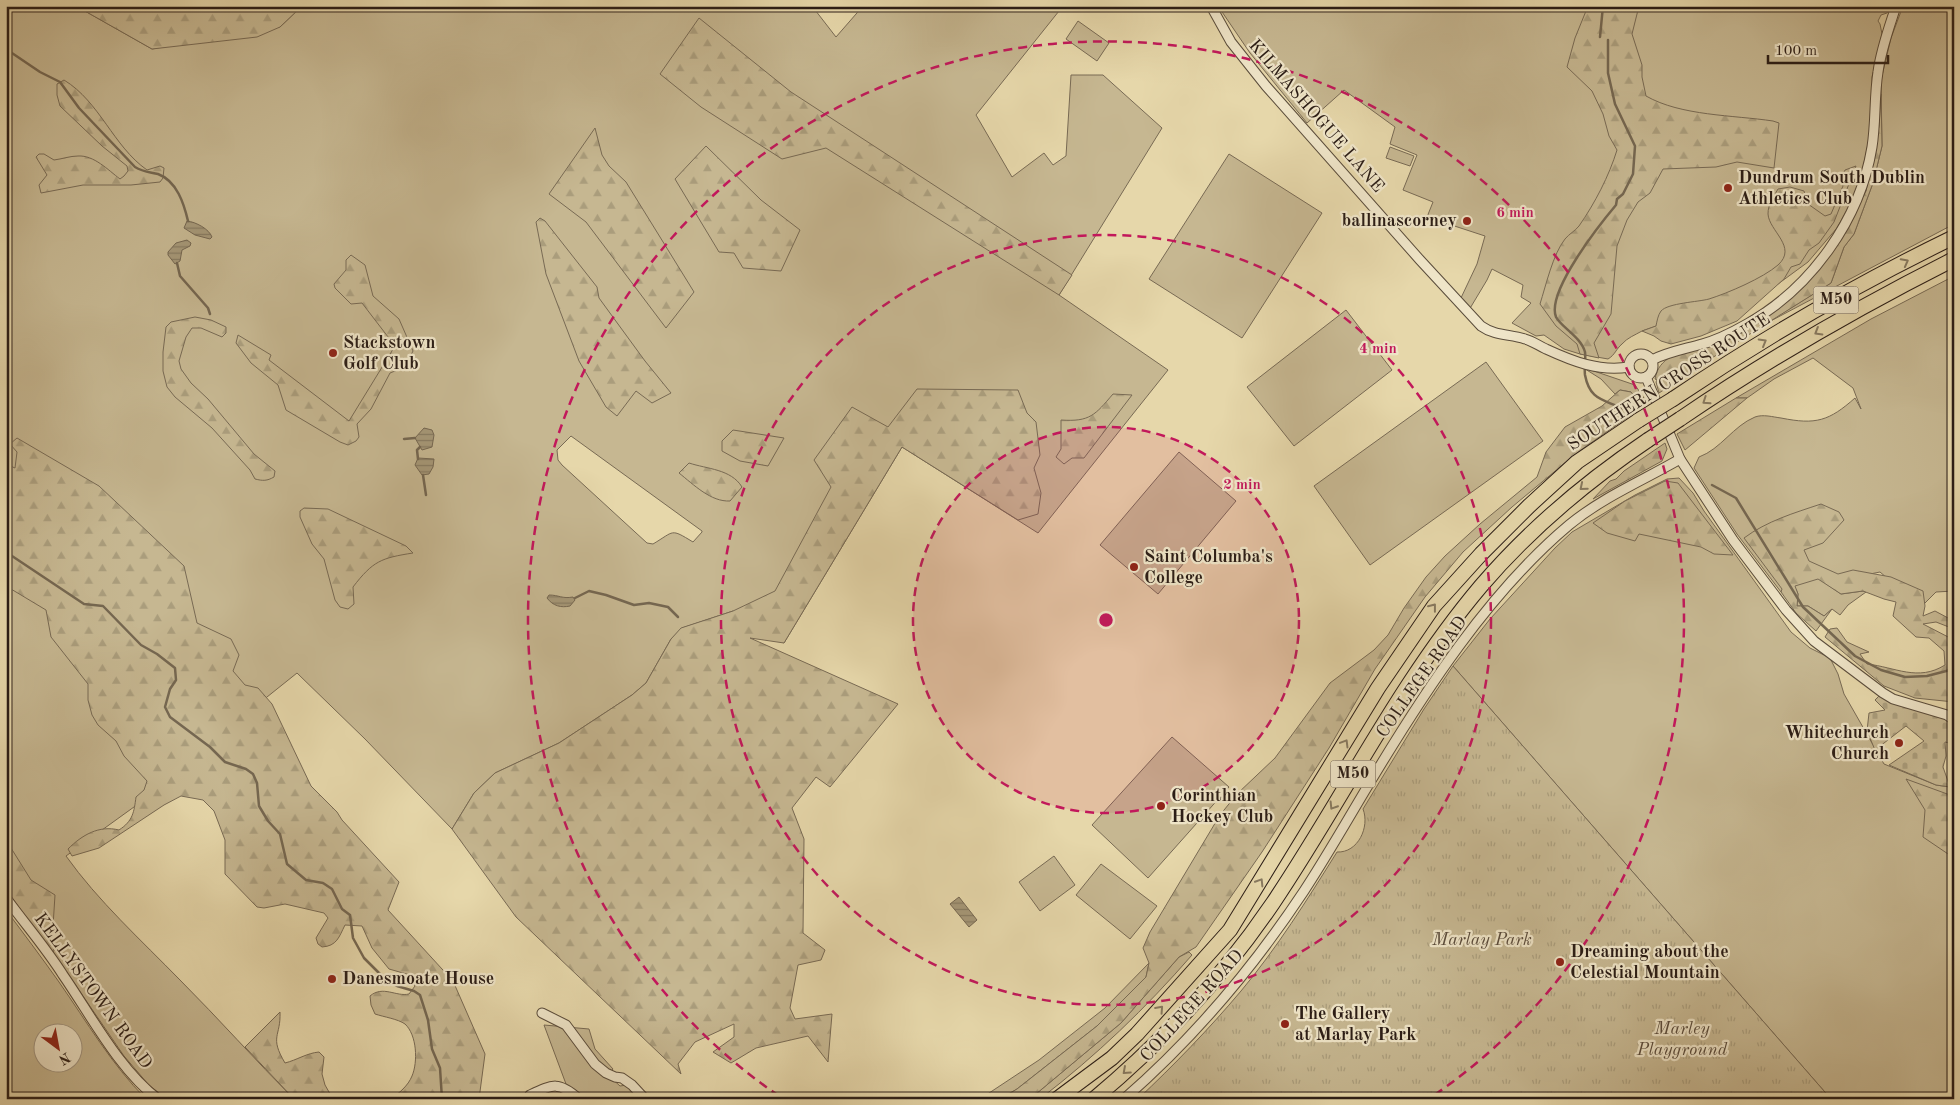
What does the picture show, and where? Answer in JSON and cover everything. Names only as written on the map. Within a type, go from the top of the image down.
[{"type":"highway","name":"SOUTHERN CROSS ROUTE","points":[[1057,1099],[1112,1058],[1137,1034],[1230,930],[1378,688],[1434,606],[1481,554],[1577,462],[1639,420],[1728,362],[1791,325],[1954,237]]},
{"type":"highway","name":"SOUTHERN CROSS ROUTE","points":[[1094,1099],[1159,1041],[1197,1000],[1240,947],[1272,903],[1429,655],[1481,586],[1523,542],[1555,511],[1586,485],[1732,383],[1835,322],[1954,259]]},
{"type":"street","name":"KILMASHOGUE LANE","points":[[1211,6],[1231,42],[1266,86],[1481,326],[1492,333],[1528,340],[1582,364],[1594,367],[1628,367]]},
{"type":"street","points":[[1652,360],[1671,352],[1703,344],[1749,323],[1783,299],[1828,251],[1856,202],[1864,180],[1871,149],[1876,112],[1881,54],[1896,6]]},
{"type":"street","points":[[1637,354],[1646,354],[1652,360],[1653,368],[1646,377],[1634,376],[1628,367],[1631,359],[1637,354]]},
{"type":"street","points":[[1646,377],[1680,459],[1733,540],[1786,610],[1814,641],[1882,693],[1894,699],[1946,715],[1954,720]]},
{"type":"street","name":"COLLEGE ROAD","points":[[1124,1099],[1185,1042],[1218,1006],[1264,950],[1306,889],[1426,693],[1495,602],[1550,544],[1586,512],[1605,499],[1680,459]]},
{"type":"street","name":"KELLYSTOWN ROAD","points":[[6,898],[62,972],[121,1059],[140,1083],[158,1099]]},
{"type":"street","points":[[542,1013],[566,1025],[595,1064],[606,1073],[627,1081],[645,1099]]},
{"type":"street","points":[[531,1099],[530,1095],[558,1086],[567,1088],[579,1099]]},
{"type":"green space","points":[[6,6],[76,6],[152,49],[280,27],[302,6],[812,6],[836,37],[863,6],[1063,6],[976,115],[1012,177],[1044,153],[1053,165],[1066,156],[1071,75],[1103,75],[1162,128],[1059,295],[1168,370],[1038,533],[902,447],[784,643],[733,611],[682,628],[671,639],[646,683],[632,695],[559,743],[495,773],[474,793],[452,829],[365,739],[297,673],[262,701],[188,768],[66,856],[78,873],[135,935],[294,1099],[166,1099],[148,1084],[124,1056],[6,889]],"holes":[[[571,436],[702,531],[693,542],[673,533],[653,544],[647,543],[562,465],[558,460],[557,450]]]},
{"type":"green space","points":[[76,6],[302,6],[280,27],[257,37],[152,49]]},
{"type":"green space","points":[[1218,6],[1891,6],[1887,13],[1881,15],[1878,21],[1882,34],[1872,77],[1872,113],[1862,173],[1851,203],[1837,228],[1808,262],[1778,284],[1642,331],[1626,340],[1608,359],[1564,349],[1544,335],[1536,336],[1512,323],[1531,303],[1521,297],[1523,285],[1492,269],[1469,310],[1460,300],[1477,264],[1485,236],[1427,217],[1433,202],[1403,190],[1417,155],[1390,144],[1395,127],[1344,90],[1307,123],[1250,53]]},
{"type":"green space","points":[[1588,6],[1639,6],[1632,34],[1642,65],[1642,77],[1646,96],[1675,108],[1779,123],[1774,168],[1737,162],[1716,167],[1663,169],[1650,193],[1638,202],[1627,220],[1617,246],[1611,314],[1594,343],[1599,358],[1580,354],[1577,344],[1556,326],[1540,304],[1550,270],[1561,245],[1579,226],[1591,208],[1606,179],[1617,150],[1609,136],[1603,114],[1592,91],[1567,67],[1575,38]]},
{"type":"green space","points":[[1903,6],[1954,6],[1954,224],[1765,324],[1831,283],[1844,247],[1854,234],[1873,183],[1882,146],[1881,80],[1891,38]]},
{"type":"green space","points":[[699,18],[791,92],[1072,275],[1059,295],[826,148],[782,159],[701,107],[660,74]]},
{"type":"green space","points":[[1078,21],[1109,43],[1097,61],[1066,39]]},
{"type":"green space","points":[[64,80],[77,89],[87,100],[135,160],[147,170],[160,166],[164,168],[163,178],[160,182],[131,185],[83,185],[41,193],[39,185],[47,175],[36,157],[39,154],[44,154],[54,160],[84,156],[100,164],[120,179],[128,171],[127,166],[102,146],[60,106],[57,84]]},
{"type":"green space","points":[[1881,94],[1882,146],[1873,183],[1854,234],[1844,247],[1831,283],[1659,393],[1657,380],[1655,379],[1660,366],[1665,361],[1672,356],[1734,338],[1787,302],[1817,272],[1840,239],[1866,191],[1879,126]]},
{"type":"green space","points":[[595,128],[602,155],[609,166],[626,182],[694,292],[666,328],[586,222],[549,194]]},
{"type":"green space","points":[[706,146],[761,200],[800,230],[781,271],[743,268],[734,253],[719,252],[675,179]]},
{"type":"green space","points":[[1390,147],[1414,156],[1410,166],[1386,158]]},
{"type":"green space","points":[[1229,154],[1322,213],[1242,338],[1149,279]]},
{"type":"green space","points":[[1856,166],[1834,222],[1819,243],[1809,250],[1800,264],[1791,267],[1784,279],[1737,321],[1701,336],[1671,344],[1642,331],[1656,326],[1659,314],[1665,308],[1676,304],[1709,299],[1726,293],[1772,270],[1778,265],[1785,252],[1784,245],[1773,227],[1768,214],[1770,204],[1778,189],[1790,187],[1804,191],[1808,204],[1825,216],[1831,214],[1843,186],[1841,180],[1845,170]]},
{"type":"green space","points":[[540,218],[545,221],[597,287],[599,298],[671,393],[652,403],[636,391],[617,416],[606,407],[579,361],[546,274],[536,222]]},
{"type":"green space","points":[[351,255],[365,265],[373,296],[399,319],[413,351],[405,367],[390,373],[371,409],[357,424],[359,437],[348,445],[286,410],[278,385],[251,363],[236,343],[238,335],[271,355],[269,360],[349,421],[395,346],[362,303],[351,304],[335,288],[334,284],[346,270],[346,260]]},
{"type":"green space","points":[[1954,276],[1954,591],[1936,592],[1921,607],[1880,572],[1825,583],[1841,594],[1866,592],[1848,605],[1840,615],[1832,609],[1824,616],[1808,606],[1797,606],[1798,594],[1796,589],[1781,592],[1737,534],[1694,468],[1699,457],[1714,449],[1740,426],[1755,417],[1768,416],[1813,421],[1837,412],[1855,398],[1861,409],[1853,388],[1813,358],[1774,379],[1747,398],[1736,398],[1871,319]]},
{"type":"green space","points":[[1346,310],[1392,370],[1294,446],[1247,387]]},
{"type":"green space","points":[[195,317],[211,320],[226,327],[226,333],[222,337],[201,328],[192,328],[186,337],[179,361],[181,369],[191,383],[208,399],[254,454],[275,471],[272,478],[265,480],[255,479],[250,470],[212,428],[175,397],[167,387],[163,371],[166,327],[171,322]]},
{"type":"green space","points":[[1486,362],[1543,441],[1370,565],[1314,486]]},
{"type":"green space","points":[[1582,367],[1635,385],[1646,401],[1641,405],[1631,392],[1620,390],[1615,394],[1601,379]]},
{"type":"green space","points":[[917,389],[1018,390],[1027,413],[1036,422],[1040,455],[1034,468],[1041,493],[1038,514],[1018,520],[902,447],[784,643],[750,638],[898,704],[830,787],[816,777],[792,808],[804,839],[803,933],[825,950],[821,960],[798,965],[790,1008],[795,1019],[832,1014],[828,1062],[808,1036],[756,1048],[731,1063],[713,1052],[734,1037],[734,1024],[695,1042],[678,1064],[681,1074],[516,917],[452,829],[474,793],[495,773],[559,743],[632,695],[646,683],[671,639],[681,628],[733,611],[775,591],[831,487],[814,460],[852,407],[888,427]]},
{"type":"green space","points":[[1620,390],[1631,392],[1641,405],[1635,412],[1578,452],[1512,507],[1463,552],[1425,597],[1375,669],[1329,748],[1262,852],[1196,947],[1179,957],[1121,1023],[1030,1099],[1000,1099],[1017,1089],[1097,1026],[1146,977],[1149,963],[1143,948],[1150,932],[1220,815],[1237,794],[1275,758],[1330,683],[1374,650],[1388,635],[1426,577],[1445,556],[1537,477],[1546,452],[1565,427],[1602,406]]},
{"type":"green space","points":[[1113,394],[1132,395],[1084,458],[1072,458],[1064,464],[1056,457],[1061,449],[1061,420],[1079,420],[1091,416]]},
{"type":"green space","points":[[1736,398],[1747,398],[1685,450],[1677,434]]},
{"type":"green space","points":[[733,430],[784,438],[768,466],[740,461],[722,451],[722,441]]},
{"type":"green space","points":[[17,438],[99,486],[184,566],[197,623],[231,639],[239,655],[233,671],[245,685],[258,688],[272,704],[311,786],[337,812],[342,820],[399,882],[388,910],[453,981],[485,1054],[479,1099],[391,1099],[406,1086],[412,1076],[416,1056],[414,1042],[405,1024],[395,1019],[375,1014],[370,996],[380,991],[409,994],[415,986],[410,975],[389,969],[372,948],[362,926],[345,925],[334,943],[322,947],[318,944],[316,938],[328,918],[324,913],[285,904],[264,908],[257,907],[225,874],[225,840],[214,811],[203,800],[181,796],[164,805],[99,848],[72,856],[68,849],[79,839],[98,830],[119,830],[130,820],[136,797],[144,790],[147,781],[124,756],[116,741],[98,725],[92,715],[88,700],[88,684],[51,637],[46,610],[6,586],[6,464],[15,468],[17,452],[10,444]]},
{"type":"green space","points":[[1665,443],[1667,449],[1662,461],[1593,499],[1610,481],[1616,479],[1624,471]]},
{"type":"green space","points":[[1179,452],[1236,501],[1158,594],[1100,545]]},
{"type":"green space","points":[[689,463],[718,470],[732,476],[742,487],[730,501],[723,501],[709,496],[679,473]]},
{"type":"green space","points":[[1679,478],[1693,493],[1791,632],[1810,648],[1830,658],[1838,674],[1844,694],[1884,764],[1936,785],[1950,787],[1954,797],[1954,1099],[1831,1099],[1453,666],[1490,619],[1572,532],[1635,495],[1667,479]]},
{"type":"green space","points":[[1665,481],[1678,483],[1733,555],[1714,554],[1701,547],[1639,534],[1635,541],[1607,533],[1593,523],[1625,501]]},
{"type":"green space","points":[[1821,504],[1839,512],[1844,520],[1823,543],[1804,550],[1809,561],[1838,574],[1853,570],[1891,577],[1923,591],[1925,606],[1923,616],[1935,611],[1950,619],[1954,629],[1936,622],[1923,624],[1954,640],[1954,702],[1915,698],[1884,686],[1825,637],[1830,629],[1837,628],[1847,642],[1869,652],[1860,654],[1867,664],[1916,673],[1935,670],[1945,665],[1944,651],[1929,638],[1916,637],[1893,616],[1896,602],[1863,591],[1841,594],[1818,579],[1795,586],[1798,594],[1797,606],[1808,606],[1824,616],[1832,609],[1816,631],[1796,613],[1781,592],[1782,589],[1744,538],[1771,522]]},
{"type":"green space","points":[[304,508],[328,509],[406,546],[413,553],[385,559],[372,566],[353,587],[354,604],[348,609],[340,607],[335,600],[324,559],[312,544],[300,517],[300,511]]},
{"type":"green space","name":"Marlay Park","points":[[1453,666],[1831,1099],[1138,1099],[1204,1033],[1254,975],[1291,923],[1337,852],[1344,851],[1356,844],[1365,823],[1363,809],[1424,709]]},
{"type":"green space","points":[[1879,696],[1939,716],[1954,724],[1954,744],[1945,742],[1946,756],[1943,767],[1950,787],[1936,785],[1889,765],[1924,741],[1906,726],[1875,750],[1867,731],[1869,713],[1885,710],[1875,700]]},
{"type":"green space","name":"Corinthian Hockey Club","points":[[1172,737],[1229,787],[1148,878],[1092,825]]},
{"type":"green space","points":[[1906,779],[1950,795],[1954,800],[1954,858],[1923,837],[1925,810]]},
{"type":"green space","points":[[6,840],[31,880],[55,895],[52,942],[54,951],[51,953],[6,889]]},
{"type":"green space","points":[[1054,856],[1075,885],[1040,911],[1019,882]]},
{"type":"green space","points":[[1101,864],[1157,906],[1130,939],[1076,895]]},
{"type":"green space","points":[[6,910],[59,982],[110,1057],[146,1099],[6,1099]]},
{"type":"green space","points":[[1189,952],[1192,955],[1174,975],[1101,1048],[1040,1099],[1030,1099],[1121,1023],[1179,957]]},
{"type":"green space","points":[[1149,963],[1146,977],[1097,1026],[1017,1089],[1000,1099],[980,1099],[1039,1060],[1105,1008]]},
{"type":"green space","points":[[280,1012],[277,1042],[285,1063],[319,1052],[324,1057],[322,1074],[325,1085],[333,1099],[294,1099],[245,1047]]},
{"type":"green space","points":[[544,1025],[589,1029],[595,1049],[613,1069],[608,1075],[620,1086],[627,1085],[640,1099],[586,1099],[566,1084]]},
{"type":"shaded area","points":[[187,221],[202,226],[212,237],[210,239],[195,235],[184,228]]},
{"type":"shaded area","points":[[187,240],[191,243],[190,246],[182,250],[180,261],[175,264],[168,255],[168,252],[176,243]]},
{"type":"shaded area","points":[[424,428],[432,430],[434,435],[432,447],[422,450],[415,438]]},
{"type":"shaded area","points":[[418,458],[434,459],[433,467],[429,474],[422,475],[415,465]]},
{"type":"shaded area","points":[[549,595],[566,598],[573,597],[575,600],[570,606],[563,607],[549,601],[547,598]]},
{"type":"shaded area","points":[[959,897],[977,920],[969,927],[950,904]]},
{"type":"waterway","points":[[1600,37],[1603,6]]},
{"type":"waterway","points":[[1608,40],[1608,73],[1615,104],[1635,146],[1633,174],[1623,194],[1617,199],[1616,205],[1576,259],[1566,276],[1555,306],[1556,317],[1583,347],[1585,352],[1585,375],[1590,390],[1599,398],[1623,409]]},
{"type":"waterway","points":[[6,49],[40,72],[60,82],[79,108],[135,167],[165,177],[179,194],[188,221]]},
{"type":"waterway","points":[[177,263],[180,276],[208,308],[210,314]]},
{"type":"waterway","points":[[404,439],[415,438]]},
{"type":"waterway","points":[[418,459],[417,450],[420,447]]},
{"type":"waterway","points":[[423,475],[426,495]]},
{"type":"waterway","points":[[1712,485],[1736,498],[1803,607],[1855,656],[1881,670],[1905,677],[1927,676],[1954,669]]},
{"type":"waterway","points":[[6,552],[84,604],[103,606],[141,645],[157,654],[175,668],[176,680],[170,689],[165,707],[170,717],[210,747],[225,762],[246,769],[253,774],[257,783],[259,806],[268,821],[280,834],[287,864],[306,880],[323,883],[332,889],[342,909],[350,915],[353,938],[364,958],[386,980],[420,995],[428,1020],[432,1049],[440,1068],[442,1099]]},
{"type":"waterway","points":[[575,598],[589,591],[634,605],[649,603],[668,607],[678,617]]},
{"type":"place","name":"Dundrum South Dublin Athletics Club","points":[[1728,188]]},
{"type":"place","name":"ballinascorney","points":[[1467,221]]},
{"type":"place","name":"Stackstown Golf Club","points":[[333,353]]},
{"type":"place","name":"Saint Columba's College","points":[[1134,567]]},
{"type":"place","name":"Whitechurch Church","points":[[1899,743]]},
{"type":"place","name":"Corinthian Hockey Club","points":[[1161,806]]},
{"type":"place","name":"Dreaming about the Celestial Mountain","points":[[1560,962]]},
{"type":"place","name":"Danesmoate House","points":[[332,979]]},
{"type":"place","name":"The Gallery at Marlay Park","points":[[1285,1024]]},
{"type":"park label","name":"Marley Playground","points":[[1682,1039]]}]
